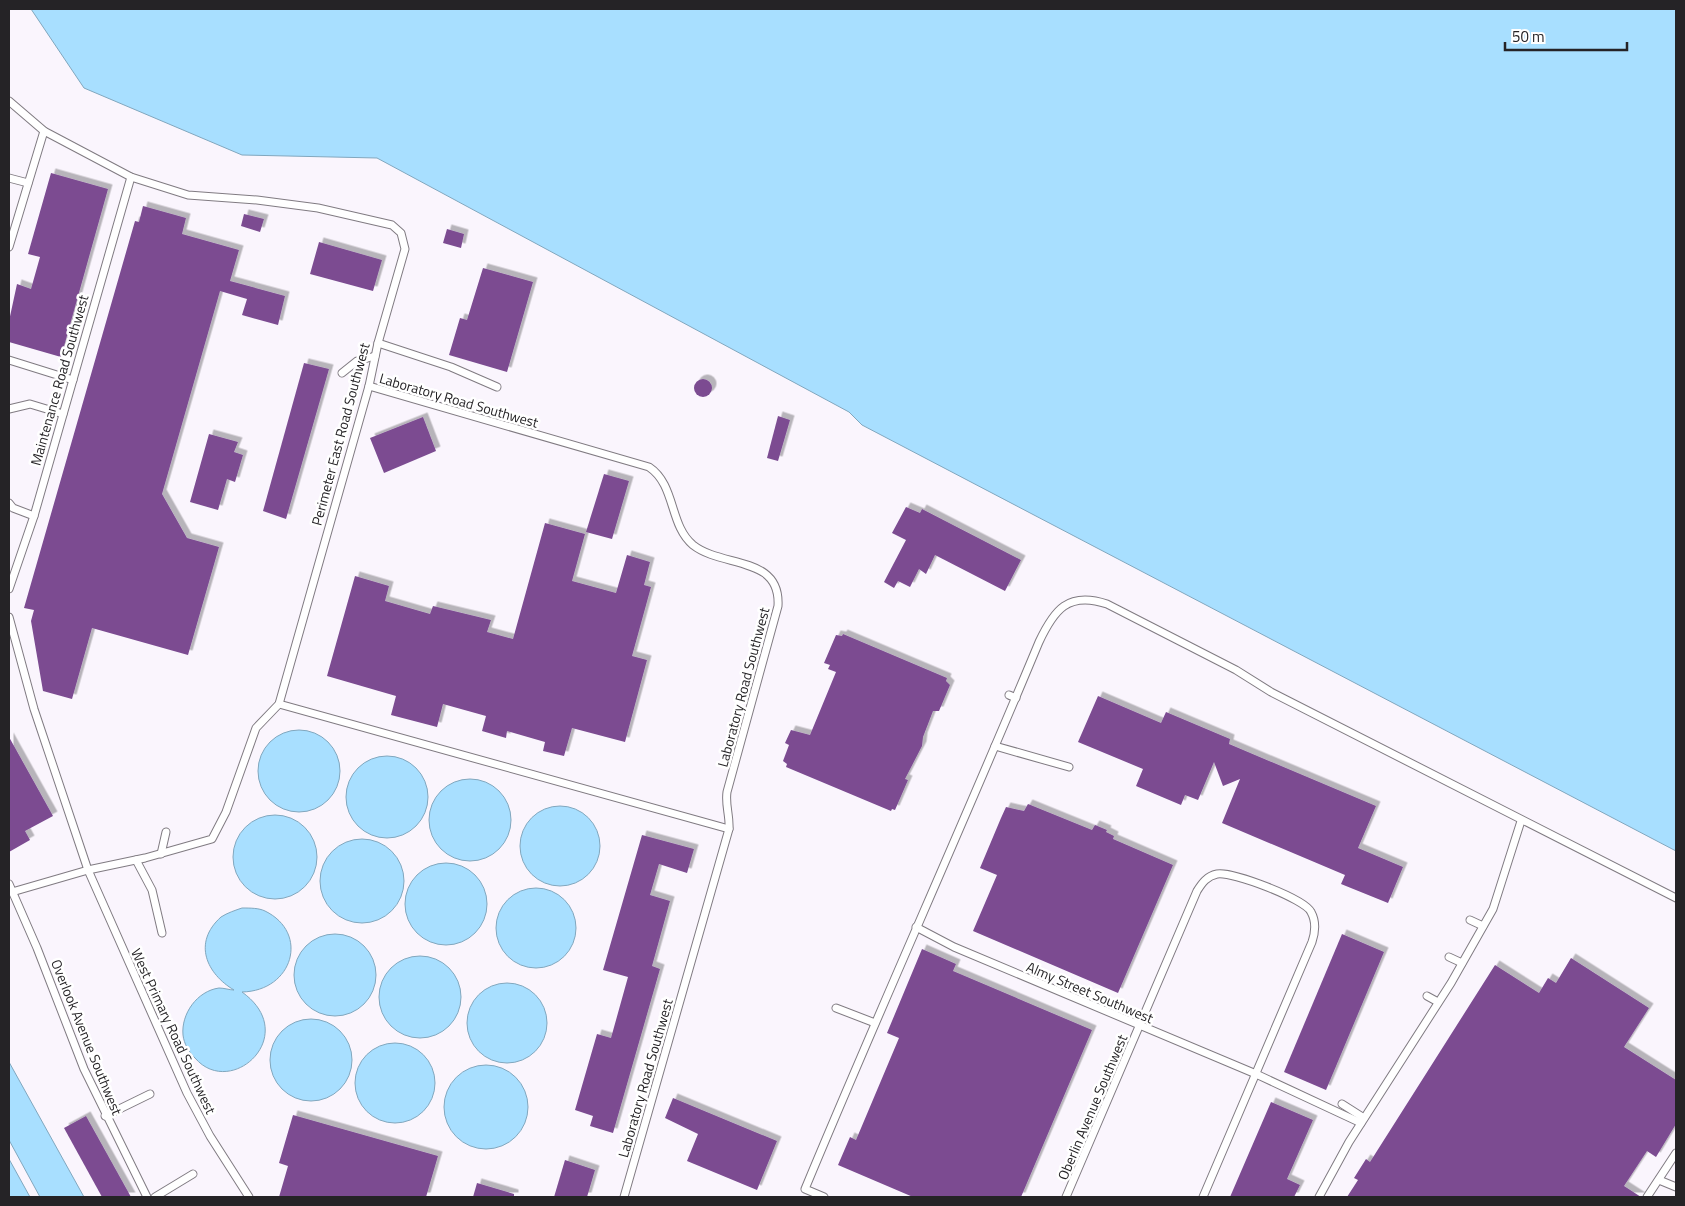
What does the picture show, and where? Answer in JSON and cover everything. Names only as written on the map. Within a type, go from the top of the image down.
[{"type":"lane","name":"Perimeter East Road Southwest","points":[[9,101],[44,131],[131,177],[188,195],[258,200],[318,208],[380,221],[392,225],[402,232],[405,249],[378,342],[369,386],[278,704],[256,728],[226,812],[212,839],[161,854],[88,870],[12,892]]},
{"type":"lane","points":[[9,247],[44,131]]},
{"type":"lane","name":"Maintenance Road Southwest","points":[[9,589],[12,568],[34,516],[131,177]]},
{"type":"lane","points":[[9,178],[28,183]]},
{"type":"lane","points":[[378,342],[451,367],[497,387]]},
{"type":"lane","points":[[342,373],[357,361],[376,356]]},
{"type":"lane","points":[[9,360],[73,380]]},
{"type":"lane","name":"Laboratory Road Southwest","points":[[369,386],[648,467],[658,473],[663,481],[679,524],[692,544],[714,555],[765,572],[779,594],[778,606],[727,792],[726,804],[730,818],[729,829],[624,1197]]},
{"type":"lane","points":[[9,409],[30,404],[63,414]]},
{"type":"lane","points":[[9,503],[13,508],[34,516]]},
{"type":"lane","points":[[802,1197],[916,927],[996,746],[1012,697],[1050,619],[1058,610],[1070,602],[1094,600],[1107,604],[1236,670],[1271,692],[1521,821],[1676,898]]},
{"type":"lane","points":[[9,618],[34,709],[88,870]]},
{"type":"lane","points":[[278,704],[729,829]]},
{"type":"lane","points":[[996,746],[1069,767]]},
{"type":"lane","points":[[1319,1197],[1362,1120],[1438,1002],[1493,908],[1521,821]]},
{"type":"lane","points":[[161,854],[166,832]]},
{"type":"lane","points":[[136,860],[152,890],[162,933]]},
{"type":"lane","name":"West Primary Road Southwest","points":[[88,870],[187,1094],[214,1143],[249,1197]]},
{"type":"lane","name":"Oberlin Avenue Southwest","points":[[1066,1197],[1201,884],[1206,879],[1218,874],[1230,874],[1306,906],[1312,913],[1315,930],[1204,1197]]},
{"type":"lane","name":"Overlook Avenue Southwest","points":[[9,884],[37,948],[68,1031],[105,1116],[147,1197]]},
{"type":"lane","points":[[1470,920],[1483,926]]},
{"type":"lane","name":"Almy Street Southwest","points":[[916,927],[954,947],[1362,1120]]},
{"type":"lane","points":[[1449,957],[1462,963]]},
{"type":"lane","points":[[1427,996],[1438,1002]]},
{"type":"lane","points":[[836,1008],[875,1023]]},
{"type":"lane","points":[[105,1116],[150,1094]]},
{"type":"lane","points":[[1342,1104],[1362,1120]]},
{"type":"lane","points":[[1647,1197],[1676,1153]]},
{"type":"lane","points":[[155,1197],[193,1174]]},
{"type":"lane","points":[[1659,1180],[1676,1187]]},
{"type":"lane","points":[[805,1189],[824,1197]]},
{"type":"water","points":[[31,9],[1676,9],[1676,851],[862,425],[849,412],[377,158],[242,155],[84,88]]},
{"type":"water","points":[[291,730],[307,730],[322,737],[333,748],[340,763],[337,787],[328,800],[307,812],[291,812],[276,805],[265,794],[258,779],[258,763],[265,748],[276,737]]},
{"type":"water","points":[[387,756],[403,759],[416,768],[425,781],[428,797],[425,813],[416,826],[403,835],[387,838],[371,835],[358,826],[349,813],[346,797],[349,781],[358,768],[371,759]]},
{"type":"water","points":[[470,779],[486,782],[499,791],[508,804],[511,820],[508,836],[499,849],[486,858],[470,861],[454,858],[441,849],[432,836],[429,820],[432,804],[441,791],[454,782]]},
{"type":"water","points":[[560,806],[575,809],[588,818],[597,831],[600,846],[597,861],[588,874],[575,883],[560,886],[545,883],[532,874],[523,861],[520,846],[523,831],[532,818],[545,809]]},
{"type":"water","points":[[275,815],[291,818],[305,827],[314,841],[317,857],[314,873],[305,887],[291,896],[275,899],[259,896],[245,887],[236,873],[233,857],[236,841],[245,827],[259,818]]},
{"type":"water","points":[[362,839],[378,842],[392,851],[401,865],[404,881],[401,897],[392,911],[378,920],[362,923],[346,920],[332,911],[323,897],[320,881],[323,865],[332,851],[346,842]]},
{"type":"water","points":[[446,863],[462,866],[475,875],[484,888],[487,904],[484,920],[475,933],[462,942],[446,945],[430,942],[417,933],[408,920],[405,904],[408,888],[417,875],[430,866]]},
{"type":"water","points":[[528,888],[544,888],[565,899],[576,920],[576,936],[565,957],[544,968],[528,968],[514,962],[502,950],[496,936],[496,920],[502,906],[514,894]]},
{"type":"water","points":[[242,908],[263,910],[279,921],[288,933],[291,946],[290,959],[284,972],[273,982],[259,989],[242,992],[259,1009],[265,1026],[263,1043],[255,1057],[242,1067],[226,1071],[210,1069],[195,1058],[189,1050],[184,1042],[183,1027],[188,1012],[197,999],[211,990],[219,988],[234,990],[216,976],[206,957],[205,947],[212,927],[221,917]]},
{"type":"water","points":[[335,934],[351,937],[364,946],[373,959],[376,975],[373,991],[364,1004],[351,1013],[335,1016],[319,1013],[306,1004],[297,991],[294,975],[297,959],[306,946],[319,937]]},
{"type":"water","points":[[420,956],[436,959],[449,968],[458,981],[461,997],[458,1013],[449,1026],[436,1035],[420,1038],[404,1035],[391,1026],[382,1013],[379,997],[382,981],[391,968],[404,959]]},
{"type":"water","points":[[507,983],[522,986],[535,995],[544,1008],[547,1023],[544,1038],[535,1051],[522,1060],[507,1063],[492,1060],[479,1051],[470,1038],[467,1023],[470,1008],[479,995],[492,986]]},
{"type":"water","points":[[311,1019],[327,1022],[340,1031],[349,1044],[352,1060],[349,1076],[340,1089],[327,1098],[311,1101],[295,1098],[282,1089],[273,1076],[270,1060],[273,1044],[282,1031],[295,1022]]},
{"type":"water","points":[[395,1043],[410,1046],[423,1055],[432,1068],[435,1083],[432,1098],[423,1111],[410,1120],[395,1123],[380,1120],[367,1111],[358,1098],[355,1083],[358,1068],[367,1055],[380,1046]]},
{"type":"water","points":[[9,1062],[84,1197],[40,1197],[9,1140]]},
{"type":"water","points":[[486,1065],[509,1072],[521,1084],[528,1107],[521,1130],[509,1142],[486,1149],[463,1142],[451,1130],[444,1107],[451,1084],[463,1072]]},
{"type":"water","points":[[9,1159],[30,1197],[9,1197]]},
{"type":"building","points":[[51,173],[108,189],[61,357],[9,342],[9,321],[17,284],[31,289],[40,257],[28,254]]},
{"type":"building","points":[[143,206],[186,218],[182,234],[239,250],[230,281],[285,296],[278,325],[242,315],[247,299],[220,291],[162,494],[187,538],[219,547],[188,655],[92,628],[72,699],[43,691],[31,621],[34,610],[24,608],[135,221],[139,222]]},
{"type":"building","points":[[244,214],[264,219],[260,232],[241,226]]},
{"type":"building","points":[[447,229],[464,234],[461,248],[443,243]]},
{"type":"building","points":[[319,242],[382,260],[373,291],[310,274]]},
{"type":"building","points":[[483,268],[533,282],[507,372],[449,355],[460,318],[467,320]]},
{"type":"building","points":[[304,363],[329,369],[286,519],[263,511]]},
{"type":"building","points":[[703,379],[711,384],[712,388],[707,396],[703,397],[695,392],[694,388],[699,380]]},
{"type":"building","points":[[778,416],[790,420],[778,461],[767,458]]},
{"type":"building","points":[[423,417],[436,451],[384,473],[370,438]]},
{"type":"building","points":[[209,434],[238,442],[234,452],[243,455],[235,482],[227,479],[218,510],[190,502]]},
{"type":"building","points":[[604,474],[629,481],[612,539],[586,532]]},
{"type":"building","points":[[906,507],[920,513],[922,509],[1021,560],[1005,591],[935,555],[926,574],[919,569],[910,587],[898,581],[894,588],[884,582],[906,540],[892,533]]},
{"type":"building","points":[[545,523],[585,534],[572,581],[616,593],[627,555],[650,562],[644,585],[651,587],[632,656],[647,660],[625,742],[572,728],[564,756],[543,751],[545,742],[507,731],[506,738],[482,731],[486,716],[443,704],[437,727],[391,715],[396,696],[327,676],[355,576],[389,586],[385,601],[430,614],[433,606],[491,620],[487,632],[513,639]]},
{"type":"building","points":[[843,634],[947,678],[946,681],[950,685],[939,711],[933,711],[923,737],[922,746],[905,779],[908,780],[895,810],[892,809],[891,811],[786,767],[787,764],[783,761],[789,745],[785,743],[791,730],[810,735],[836,672],[828,669],[830,665],[824,663],[836,635],[842,636]]},
{"type":"building","points":[[1098,696],[1161,723],[1166,712],[1230,739],[1229,744],[1376,806],[1358,848],[1403,867],[1388,903],[1341,884],[1345,875],[1222,823],[1240,779],[1223,786],[1214,762],[1198,800],[1185,795],[1181,805],[1136,786],[1143,769],[1078,742]]},
{"type":"building","points":[[9,737],[53,816],[25,831],[30,840],[9,852]]},
{"type":"building","points":[[1028,804],[1092,830],[1095,825],[1107,830],[1106,832],[1114,836],[1113,839],[1173,865],[1118,993],[973,931],[997,875],[980,868],[1001,818],[1006,807],[1024,811]]},
{"type":"building","points":[[642,835],[694,849],[687,873],[659,864],[650,895],[670,901],[652,966],[660,969],[613,1133],[590,1126],[593,1116],[575,1110],[597,1034],[611,1038],[628,977],[603,970]]},
{"type":"building","points":[[1342,934],[1384,952],[1326,1090],[1284,1072]]},
{"type":"building","points":[[922,949],[956,964],[953,971],[1092,1030],[1021,1197],[913,1197],[838,1165],[850,1137],[856,1140],[899,1038],[887,1033]]},
{"type":"building","points":[[1571,958],[1649,1008],[1624,1047],[1676,1080],[1676,1124],[1656,1157],[1647,1151],[1624,1186],[1641,1197],[1347,1197],[1358,1180],[1354,1178],[1366,1159],[1370,1162],[1495,965],[1539,993],[1548,978],[1556,983]]},
{"type":"building","points":[[673,1098],[777,1141],[757,1190],[687,1161],[698,1134],[665,1118]]},
{"type":"building","points":[[1271,1102],[1313,1120],[1287,1179],[1300,1185],[1294,1197],[1230,1197]]},
{"type":"building","points":[[293,1115],[438,1156],[426,1197],[279,1197],[288,1166],[279,1163]]},
{"type":"building","points":[[86,1116],[131,1197],[102,1197],[64,1128]]},
{"type":"building","points":[[565,1160],[595,1170],[587,1197],[554,1197]]},
{"type":"building","points":[[477,1183],[514,1194],[514,1197],[473,1197]]}]
